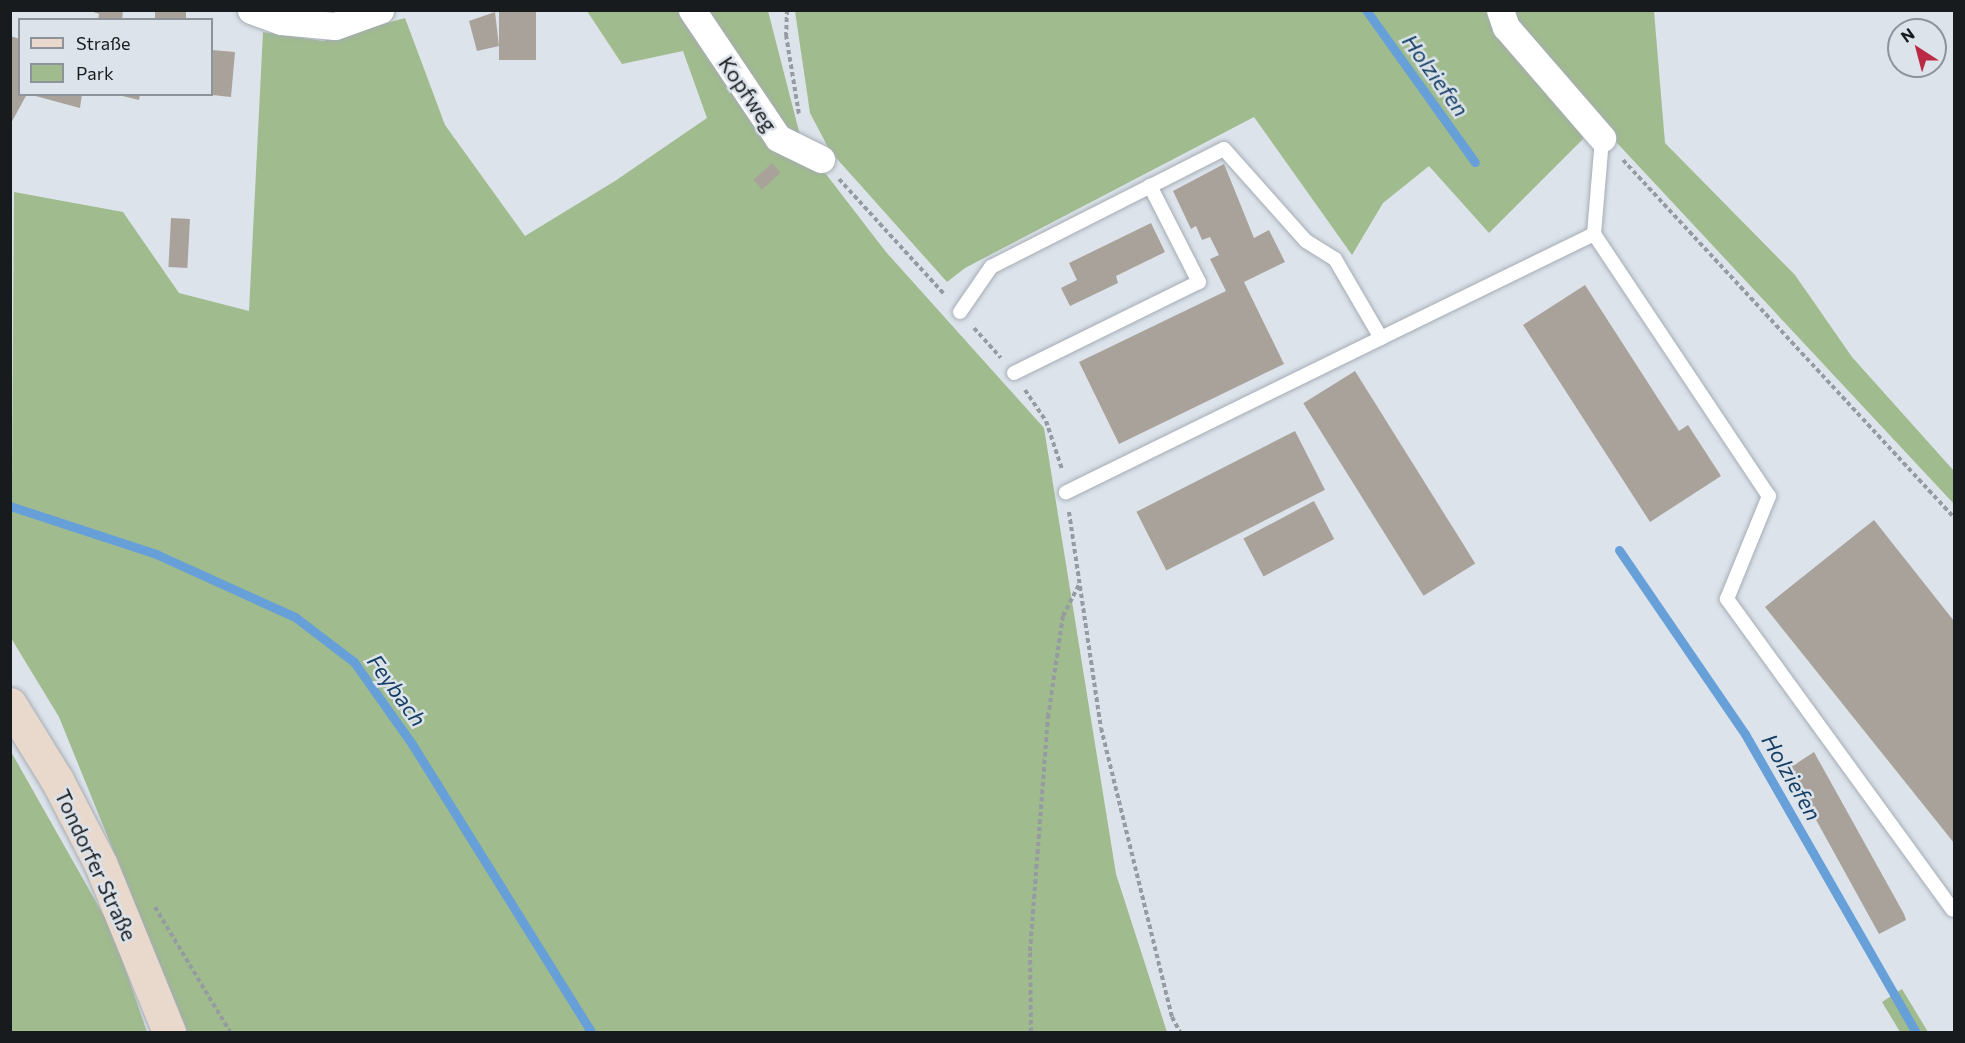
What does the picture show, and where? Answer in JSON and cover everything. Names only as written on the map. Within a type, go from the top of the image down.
[{"type":"main road","name":"Tondorfer Straße","points":[[10,704],[57,780],[101,865],[169,1032]]},
{"type":"street","points":[[251,10],[281,21],[335,26],[380,10]]},
{"type":"street","name":"Kopfweg","points":[[692,10],[778,138],[821,159]]},
{"type":"street","points":[[1500,10],[1506,27],[1602,138]]},
{"type":"lane","points":[[1602,138],[1594,234],[1768,496],[1727,599],[1953,909]]},
{"type":"lane","points":[[960,312],[991,267],[1224,149],[1306,241],[1335,259],[1381,338]]},
{"type":"lane","points":[[1014,373],[1199,282],[1150,186]]},
{"type":"lane","points":[[1066,492],[1594,234]]},
{"type":"path","points":[[787,10],[786,35],[799,114],[821,159],[1014,373],[1046,421],[1061,461],[1101,728],[1172,1017],[1180,1032]]},
{"type":"path","points":[[1602,138],[1704,243],[1954,518]]},
{"type":"path","points":[[1030,1032],[1030,951],[1048,717],[1062,616],[1080,584]]},
{"type":"green space","points":[[587,11],[768,11],[802,143],[886,252],[1044,428],[1116,874],[1167,1032],[187,1032],[59,717],[11,638],[14,192],[123,212],[179,293],[249,311],[263,32],[323,41],[405,18],[445,125],[525,236],[615,181],[707,118],[683,51],[622,64]]},
{"type":"green space","points":[[795,11],[1654,11],[1665,143],[1795,275],[1852,357],[1954,471],[1954,504],[1590,114],[1583,139],[1489,233],[1429,166],[1383,203],[1352,255],[1254,117],[965,268],[947,282],[830,151],[810,113]]},
{"type":"green space","points":[[10,750],[112,930],[147,1032],[11,1032]]},
{"type":"green space","points":[[1902,989],[1928,1032],[1900,1032],[1882,1002]]},
{"type":"building","points":[[88,10],[123,10],[122,18],[98,18],[99,14]]},
{"type":"building","points":[[155,10],[186,10],[186,18],[155,18]]},
{"type":"building","points":[[499,10],[536,10],[536,60],[499,60]]},
{"type":"building","points":[[495,12],[499,46],[477,51],[469,21]]},
{"type":"building","points":[[10,36],[18,38],[18,96],[26,96],[10,125]]},
{"type":"building","points":[[213,50],[235,52],[231,97],[213,95]]},
{"type":"building","points":[[35,96],[82,96],[80,108]]},
{"type":"building","points":[[122,96],[140,96],[139,100]]},
{"type":"building","points":[[772,163],[781,173],[762,189],[753,180]]},
{"type":"building","points":[[1224,164],[1254,238],[1269,230],[1285,262],[1244,282],[1284,364],[1119,444],[1079,362],[1226,291],[1210,259],[1219,255],[1210,237],[1202,240],[1196,226],[1191,229],[1173,191]]},
{"type":"building","points":[[171,218],[190,219],[187,268],[168,267]]},
{"type":"building","points":[[1151,223],[1165,252],[1116,276],[1118,283],[1070,306],[1061,288],[1077,280],[1069,263]]},
{"type":"building","points":[[1585,285],[1679,431],[1688,425],[1721,476],[1650,522],[1523,325]]},
{"type":"building","points":[[1355,371],[1475,564],[1424,596],[1303,403]]},
{"type":"building","points":[[1295,431],[1325,490],[1166,571],[1136,512]]},
{"type":"building","points":[[1314,501],[1334,539],[1264,577],[1243,539]]},
{"type":"building","points":[[1874,520],[1954,621],[1954,843],[1765,607]]},
{"type":"building","points":[[1814,752],[1904,914],[1906,920],[1879,934],[1788,769]]},
{"type":"waterway","name":"Holziefen","points":[[1366,10],[1475,162]]},
{"type":"waterway","name":"Feybach","points":[[10,506],[156,554],[295,617],[354,662],[412,744],[591,1032]]},
{"type":"waterway","name":"Holziefen","points":[[1619,550],[1745,734],[1916,1032]]}]
